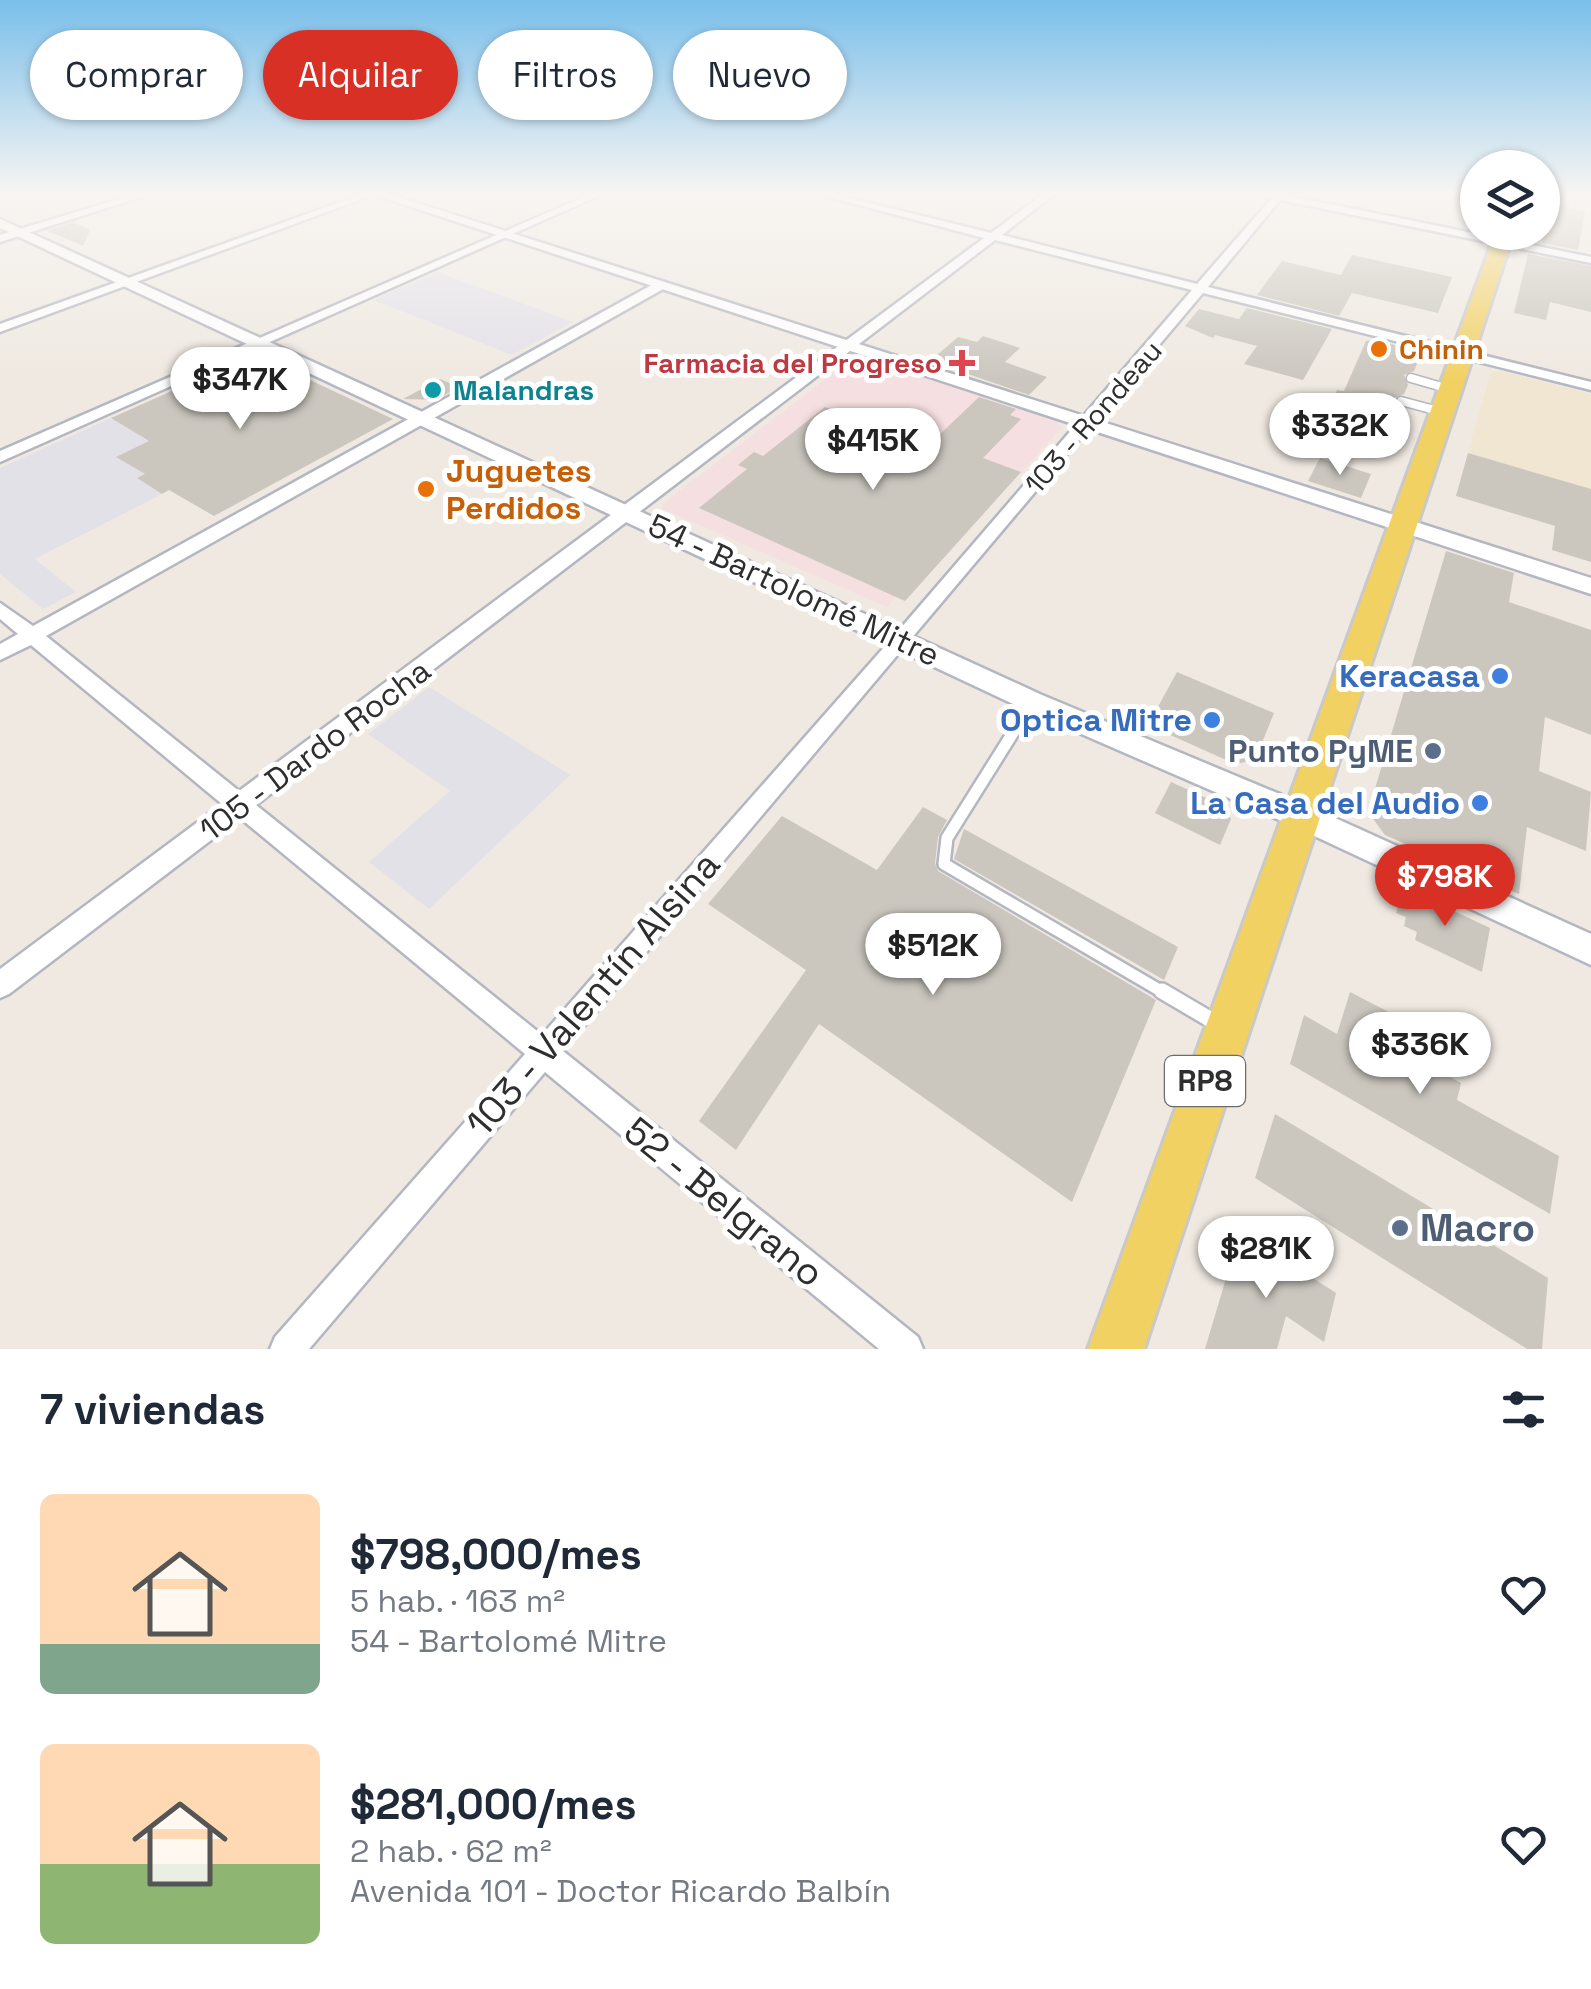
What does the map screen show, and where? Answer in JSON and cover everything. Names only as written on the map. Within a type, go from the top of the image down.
[{"type":"main road","name":"RP8","points":[[1116,1349],[1223,1027],[1302,817],[1497,255]]},
{"type":"street","name":"54 - Bartolomé Mitre","points":[[67,255],[1033,702],[1302,817],[1591,950]]},
{"type":"street","points":[[0,328],[200,255]]},
{"type":"street","points":[[0,457],[458,255]]},
{"type":"street","points":[[569,255],[1591,586]]},
{"type":"street","name":"105 - Dardo Rocha","points":[[0,985],[968,255]]},
{"type":"street","points":[[1066,255],[1345,331],[1591,386]]},
{"type":"street","name":"103 - Rondeau","points":[[901,640],[1230,255]]},
{"type":"street","points":[[0,652],[661,285]]},
{"type":"street","name":"52 - Belgrano","points":[[0,609],[906,1349]]},
{"type":"street","name":"103 - Valentín Alsina","points":[[287,1349],[901,640]]},
{"type":"lane","points":[[1410,378],[1446,400]]},
{"type":"lane","points":[[1401,401],[1446,400]]},
{"type":"lane","points":[[1033,702],[947,838],[944,864],[1223,1027]]},
{"type":"shaded area","points":[[437,272],[573,322],[512,355],[374,300]]},
{"type":"shaded area","points":[[863,356],[1057,422],[1061,428],[905,601],[896,597],[887,607],[663,509],[662,504],[855,357]]},
{"type":"shaded area","points":[[1491,372],[1591,394],[1591,489],[1468,453]]},
{"type":"shaded area","points":[[111,418],[149,441],[117,457],[145,474],[162,494],[35,559],[76,592],[43,609],[0,574],[0,468]]},
{"type":"shaded area","points":[[429,687],[570,775],[429,909],[369,862],[450,791],[368,734]]},
{"type":"building","points":[[1352,255],[1452,277],[1438,313],[1352,293],[1339,316],[1257,295],[1282,261],[1341,275]]},
{"type":"building","points":[[1528,255],[1591,266],[1591,312],[1550,302],[1546,320],[1514,313]]},
{"type":"building","points":[[1247,308],[1332,329],[1303,380],[1244,364],[1257,346],[1215,335],[1213,338],[1185,326],[1199,309],[1239,319]]},
{"type":"building","points":[[983,336],[1020,348],[1005,362],[1047,377],[1029,395],[930,361],[958,337],[977,342]]},
{"type":"building","points":[[1366,341],[1422,352],[1414,371],[1404,375],[1408,385],[1404,394],[1394,398],[1398,408],[1390,428],[1327,410],[1337,390],[1344,391]]},
{"type":"building","points":[[259,356],[393,419],[214,516],[169,490],[162,494],[137,478],[145,474],[116,457],[149,441],[111,418],[248,357]]},
{"type":"building","name":"Malandras","points":[[440,379],[459,387],[436,400],[403,399]]},
{"type":"building","points":[[979,397],[1016,409],[1010,415],[1021,419],[983,458],[1021,472],[905,601],[699,508],[747,469],[738,465],[754,452],[763,456],[825,407],[849,416],[856,411],[934,440]]},
{"type":"building","points":[[1468,453],[1591,489],[1591,562],[1552,550],[1555,526],[1456,496]]},
{"type":"building","points":[[1320,458],[1371,474],[1361,498],[1308,481]]},
{"type":"building","points":[[1446,551],[1514,573],[1509,602],[1591,630],[1591,735],[1545,717],[1539,771],[1591,792],[1586,851],[1527,827],[1519,894],[1385,835],[1368,812]]},
{"type":"building","points":[[1177,672],[1274,713],[1255,760],[1235,764],[1148,725]]},
{"type":"building","points":[[1171,782],[1222,805],[1231,819],[1220,845],[1155,813]]},
{"type":"building","points":[[923,807],[947,820],[938,837],[938,871],[1156,1000],[1072,1202],[819,1024],[736,1150],[699,1121],[806,970],[708,904],[782,816],[877,870]]},
{"type":"building","points":[[964,829],[1178,947],[1164,980],[954,859]]},
{"type":"building","points":[[1403,887],[1490,928],[1482,972],[1415,940],[1417,932],[1404,926],[1406,917],[1396,913]]},
{"type":"building","points":[[1350,992],[1412,1024],[1410,1032],[1434,1045],[1430,1066],[1461,1083],[1457,1100],[1559,1156],[1550,1214],[1290,1064],[1304,1015],[1337,1034]]},
{"type":"building","name":"Macro","points":[[1275,1114],[1548,1278],[1542,1349],[1527,1349],[1255,1178]]},
{"type":"building","points":[[1240,1231],[1336,1293],[1324,1342],[1286,1316],[1277,1349],[1205,1349]]},
{"type":"place","name":"Chinin","points":[[1379,349]]},
{"type":"place","name":"Farmacia del Progreso","points":[[962,363]]},
{"type":"place","name":"Malandras","points":[[433,390]]},
{"type":"place","name":"Juguetes Perdidos","points":[[426,489]]},
{"type":"place","name":"Keracasa","points":[[1500,676]]},
{"type":"place","name":"Optica Mitre","points":[[1212,720]]},
{"type":"place","name":"Punto PyME","points":[[1433,751]]},
{"type":"place","name":"La Casa del Audio","points":[[1480,803]]},
{"type":"place","name":"Macro","points":[[1400,1228]]}]
